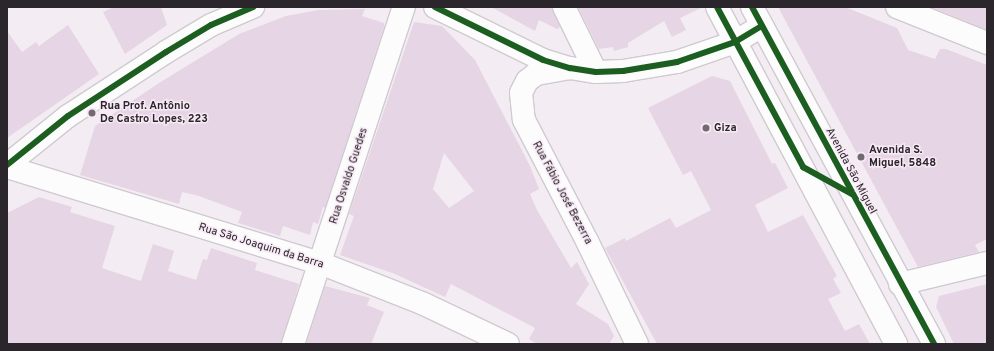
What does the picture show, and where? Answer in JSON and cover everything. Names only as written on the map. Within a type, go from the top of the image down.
[{"type":"street","points":[[7,166],[68,116],[166,52],[211,25],[253,7]]},
{"type":"street","name":"Rua Osvaldo Guedes","points":[[293,344],[404,7]]},
{"type":"street","points":[[435,7],[544,60],[570,68],[596,72],[650,68],[677,62],[735,42],[762,26]]},
{"type":"street","points":[[564,7],[596,72]]},
{"type":"street","points":[[717,7],[896,344]]},
{"type":"street","name":"Avenida São Miguel","points":[[752,7],[900,284],[934,344]]},
{"type":"street","points":[[896,7],[987,44]]},
{"type":"street","name":"Rua Fábio José Bezerra","points":[[570,68],[536,74],[527,81],[521,93],[524,120],[588,243],[637,344]]},
{"type":"street","name":"Rua São Joaquim da Barra","points":[[7,166],[320,263],[424,304],[508,344]]},
{"type":"street","points":[[900,284],[987,263]]},
{"type":"building","points":[[114,7],[161,7],[167,25],[125,54],[103,12]]},
{"type":"building","points":[[491,7],[552,7],[560,27],[557,29],[539,20],[535,31]]},
{"type":"building","points":[[578,7],[703,7],[680,18],[686,30],[672,37],[664,21],[628,43],[628,47],[614,51],[613,47],[599,49]]},
{"type":"building","points":[[778,7],[845,7],[897,28],[908,50],[935,59],[940,49],[946,49],[987,65],[987,239],[975,245],[979,252],[918,267]]},
{"type":"building","points":[[931,7],[987,7],[987,30]]},
{"type":"building","points":[[365,9],[362,16],[384,23],[384,27],[325,208],[323,207],[318,224],[313,222],[310,235],[283,226],[280,236],[238,223],[242,212],[199,196],[182,192],[179,204],[80,175],[95,126],[159,83],[239,34],[286,16],[318,10]]},
{"type":"building","points":[[414,22],[442,26],[475,60],[530,166],[539,189],[530,194],[537,210],[571,268],[577,262],[589,284],[576,304],[608,324],[614,336],[609,344],[537,344],[529,339],[535,328],[451,284],[445,297],[395,274],[340,255],[354,216],[349,214]],"holes":[[[444,153],[474,191],[449,208],[433,189]]]},
{"type":"building","points":[[68,25],[99,74],[7,138],[7,31],[22,52],[36,42],[39,46]]},
{"type":"building","points":[[712,76],[730,81],[772,164],[775,163],[788,188],[755,205],[768,232],[803,215],[837,276],[833,279],[841,293],[828,299],[845,331],[859,324],[870,344],[657,344],[605,248],[625,238],[626,241],[670,218],[676,228],[711,210],[691,171],[683,175],[648,108]]},
{"type":"building","points":[[39,197],[72,207],[70,212],[115,226],[102,268],[141,281],[153,244],[174,251],[168,271],[196,280],[203,259],[207,260],[211,248],[257,263],[255,270],[299,284],[281,344],[7,344],[7,213]]},
{"type":"building","points":[[987,284],[987,344],[954,344],[936,307],[939,296]]},
{"type":"building","points":[[325,286],[370,298],[367,305],[384,312],[371,344],[306,344]]},
{"type":"cycle path","points":[[7,165],[68,116],[166,52],[211,25],[253,7]]},
{"type":"cycle path","points":[[435,7],[543,60],[570,68],[596,72],[623,71],[677,62],[735,42],[762,26]]},
{"type":"cycle path","points":[[717,7],[803,167],[852,194]]},
{"type":"cycle path","points":[[752,7],[934,344]]},
{"type":"place","name":"Rua Prof. Antônio De Castro Lopes, 223","points":[[92,113]]},
{"type":"place","name":"Giza","points":[[706,128]]},
{"type":"place","name":"Avenida S. Miguel, 5848","points":[[861,157]]}]
